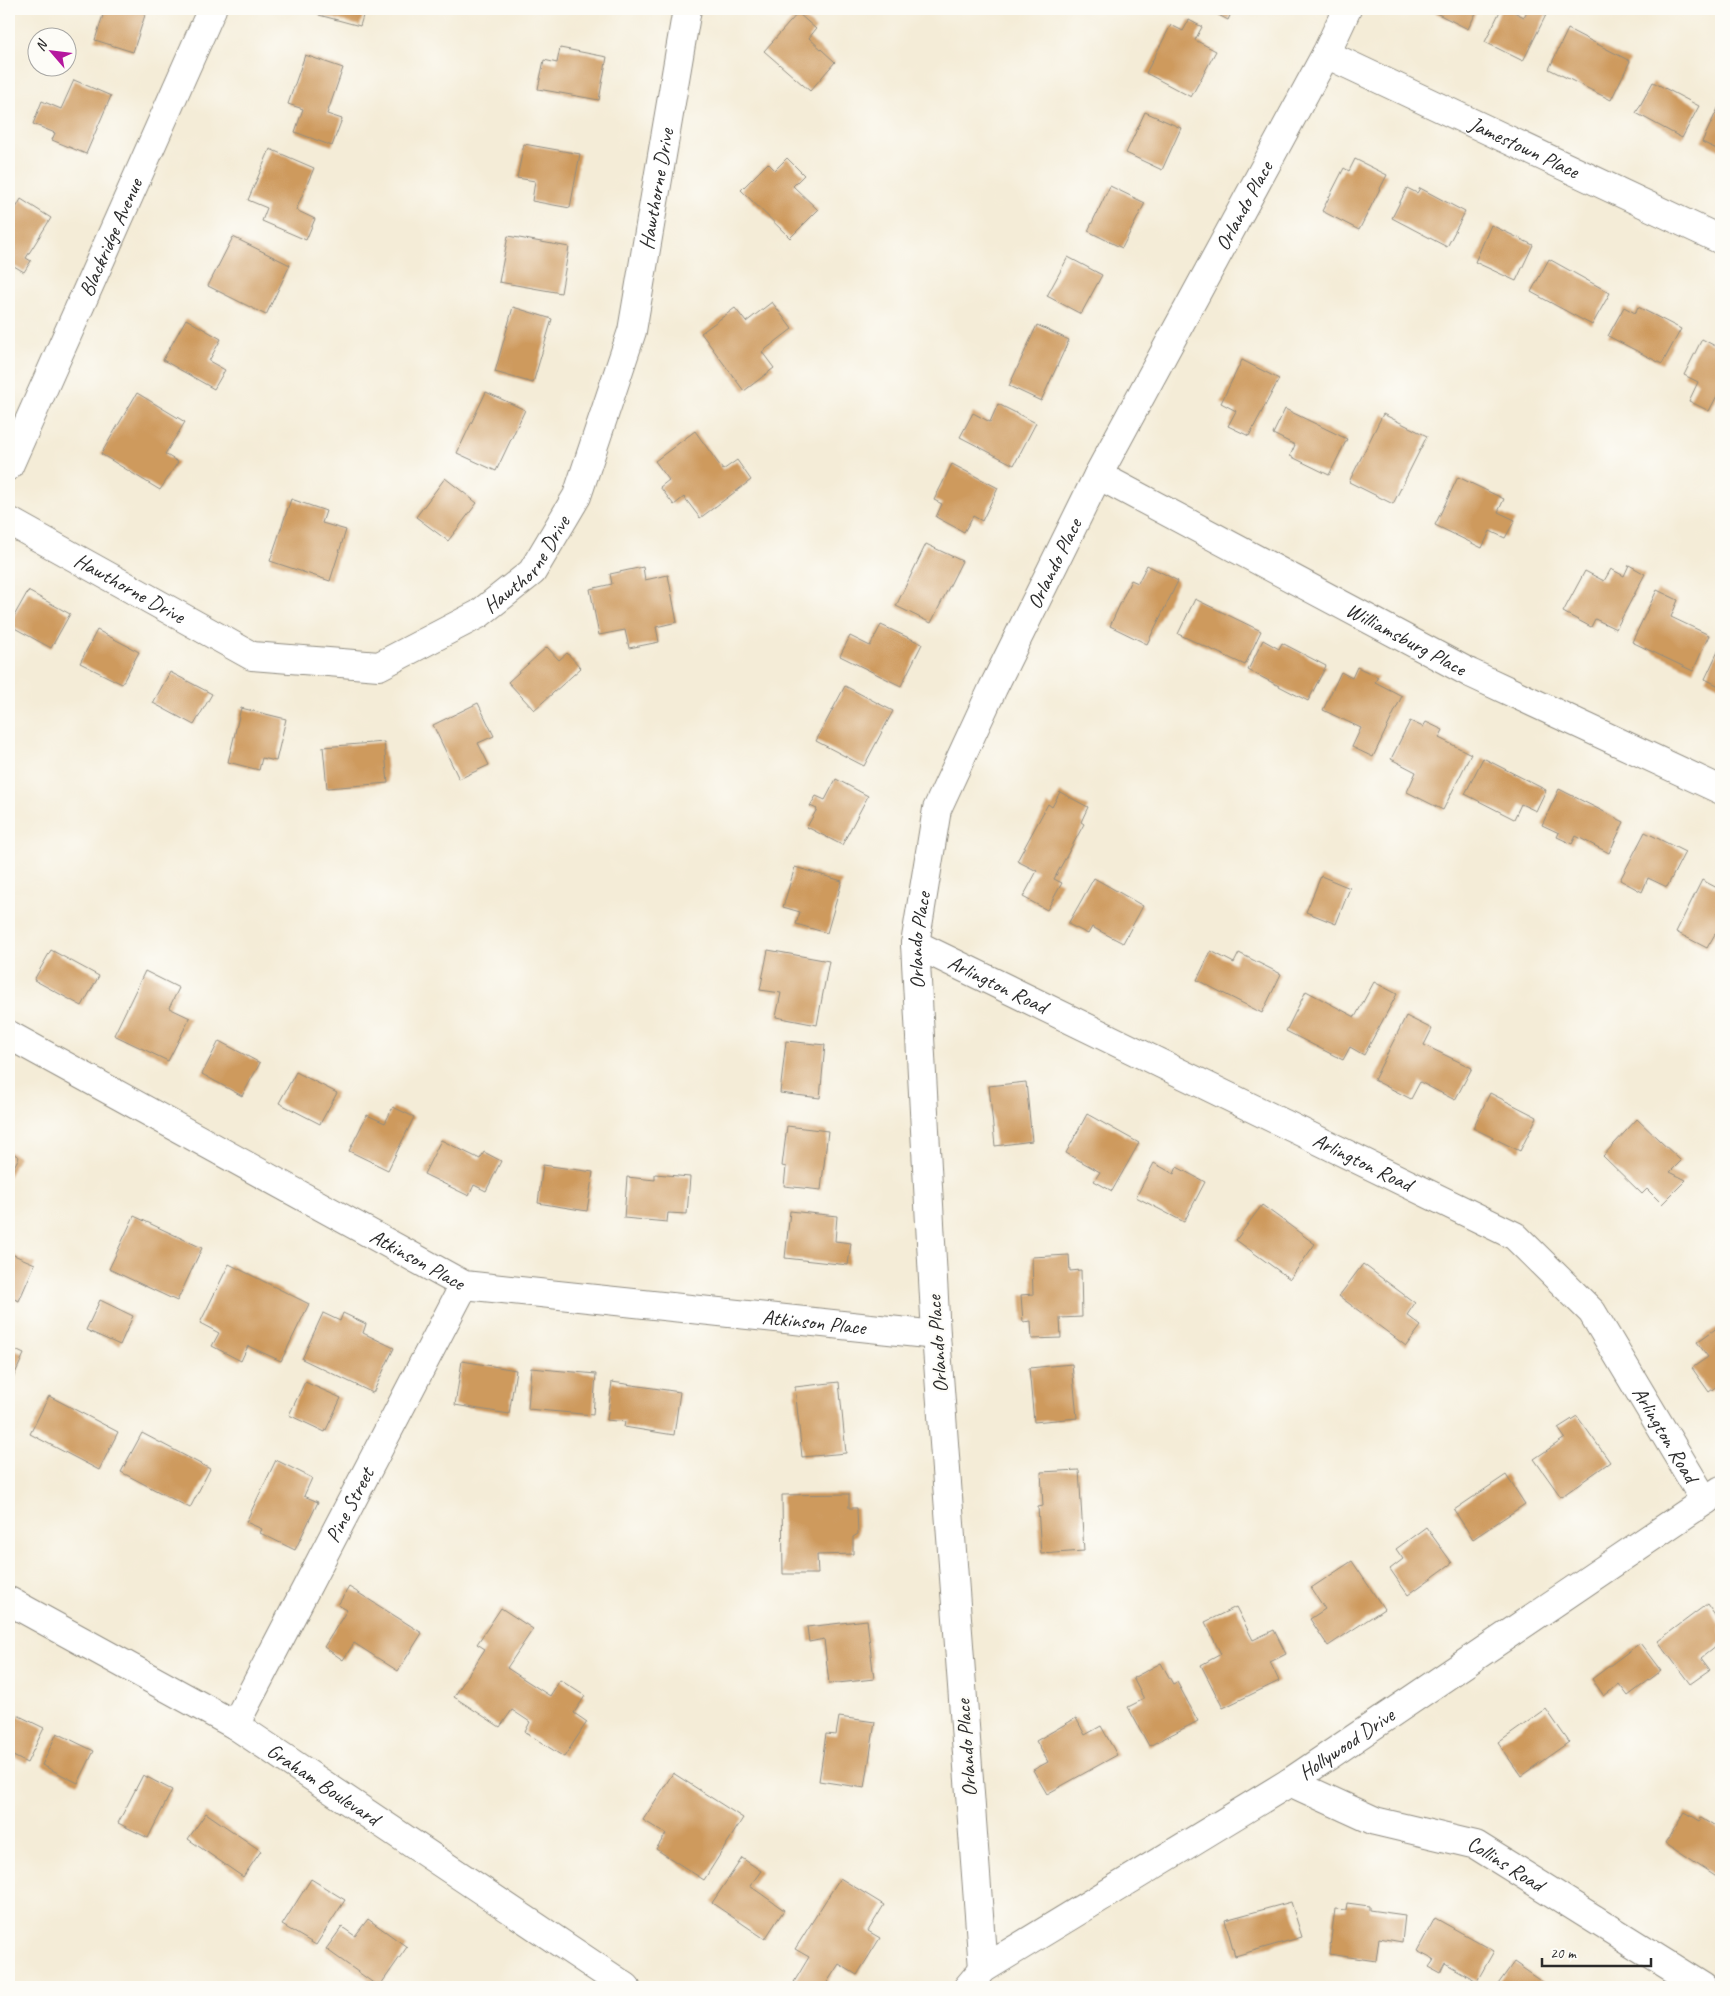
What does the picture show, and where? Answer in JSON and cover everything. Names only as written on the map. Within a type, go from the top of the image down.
[{"type":"street","name":"Blackridge Avenue","points":[[9,466],[212,9]]},
{"type":"street","name":"Hawthorne Drive","points":[[9,521],[252,656],[379,666],[479,614],[532,572],[577,496],[632,331],[687,9]]},
{"type":"street","name":"Orlando Place","points":[[975,1978],[936,1335],[915,944],[937,810],[993,688],[1098,475],[1326,54],[1347,9]]},
{"type":"street","name":"Jamestown Place","points":[[1326,54],[1721,240]]},
{"type":"street","name":"Williamsburg Place","points":[[1098,475],[1470,673],[1721,790]]},
{"type":"street","name":"Arlington Road","points":[[915,944],[1515,1236],[1592,1312],[1713,1496]]},
{"type":"street","name":"Atkinson Place","points":[[9,1035],[464,1285],[936,1335]]},
{"type":"street","name":"Pine Street","points":[[234,1725],[464,1285]]},
{"type":"street","name":"Hollywood Drive","points":[[975,1978],[1290,1782],[1713,1496]]},
{"type":"street","name":"Graham Boulevard","points":[[9,1601],[234,1725],[626,1987]]},
{"type":"street","name":"Collins Road","points":[[1290,1782],[1375,1821],[1476,1845],[1703,1987]]},
{"type":"building","points":[[105,9],[147,9],[133,52],[95,40]]},
{"type":"building","points":[[321,9],[365,9],[360,26],[319,15]]},
{"type":"building","points":[[1207,9],[1233,9],[1228,20]]},
{"type":"building","points":[[1428,9],[1478,9],[1468,29]]},
{"type":"building","points":[[1501,9],[1508,9],[1524,17],[1528,9],[1549,9],[1523,61],[1485,42]]},
{"type":"building","points":[[798,13],[816,29],[809,38],[835,62],[810,91],[764,51]]},
{"type":"building","points":[[1189,20],[1202,27],[1195,40],[1216,51],[1191,97],[1146,73],[1171,25],[1183,31]]},
{"type":"building","points":[[1568,29],[1630,61],[1611,100],[1549,69]]},
{"type":"building","points":[[560,48],[607,57],[599,100],[538,89],[544,60],[557,63]]},
{"type":"building","points":[[305,55],[343,68],[327,114],[342,119],[332,146],[295,132],[303,109],[288,104]]},
{"type":"building","points":[[74,80],[111,96],[86,154],[52,140],[55,133],[33,124],[42,101],[61,109]]},
{"type":"building","points":[[1653,82],[1699,106],[1682,138],[1636,113]]},
{"type":"building","points":[[1721,102],[1721,151],[1702,142]]},
{"type":"building","points":[[1145,112],[1181,128],[1162,170],[1126,153]]},
{"type":"building","points":[[524,144],[580,154],[570,208],[532,201],[535,181],[517,178]]},
{"type":"building","points":[[270,149],[314,168],[296,210],[315,219],[306,240],[262,221],[267,208],[248,200]]},
{"type":"building","points":[[787,158],[804,175],[793,186],[818,210],[790,238],[741,190],[768,163],[775,170]]},
{"type":"building","points":[[1355,159],[1387,175],[1359,230],[1322,211],[1344,168],[1349,171]]},
{"type":"building","points":[[1110,186],[1145,203],[1122,248],[1088,231]]},
{"type":"building","points":[[1407,188],[1417,193],[1420,188],[1465,212],[1447,247],[1392,218]]},
{"type":"building","points":[[21,199],[51,218],[26,258],[31,261],[24,272],[9,263],[9,221]]},
{"type":"building","points":[[1491,225],[1533,245],[1516,281],[1475,262]]},
{"type":"building","points":[[508,236],[569,247],[561,293],[499,282]]},
{"type":"building","points":[[233,237],[290,265],[266,315],[208,286]]},
{"type":"building","points":[[1068,257],[1102,275],[1081,314],[1047,296]]},
{"type":"building","points":[[1549,259],[1610,293],[1592,325],[1531,292]]},
{"type":"building","points":[[772,302],[792,329],[762,352],[774,368],[744,391],[701,333],[735,308],[746,322]]},
{"type":"building","points":[[513,307],[552,319],[533,383],[495,372]]},
{"type":"building","points":[[1624,307],[1635,313],[1638,307],[1681,329],[1662,364],[1608,336]]},
{"type":"building","points":[[186,319],[221,339],[209,361],[225,370],[214,389],[163,360]]},
{"type":"building","points":[[1037,325],[1069,340],[1041,401],[1009,386]]},
{"type":"building","points":[[1702,339],[1719,348],[1721,344],[1721,393],[1719,392],[1709,411],[1689,401],[1698,382],[1684,375]]},
{"type":"building","points":[[1242,360],[1279,379],[1249,436],[1228,426],[1236,411],[1221,403]]},
{"type":"building","points":[[486,392],[525,410],[496,471],[457,453]]},
{"type":"building","points":[[137,393],[185,422],[165,454],[178,462],[160,490],[101,454]]},
{"type":"building","points":[[998,404],[1036,423],[1014,465],[960,437],[973,413],[990,422]]},
{"type":"building","points":[[1285,409],[1347,439],[1329,475],[1290,456],[1295,445],[1273,434]]},
{"type":"building","points":[[1383,414],[1427,436],[1393,504],[1349,482]]},
{"type":"building","points":[[695,431],[723,470],[737,460],[751,480],[700,518],[684,497],[674,505],[660,487],[669,480],[655,461]]},
{"type":"building","points":[[952,464],[998,488],[982,521],[973,516],[964,532],[936,517],[942,504],[934,500]]},
{"type":"building","points":[[1458,477],[1504,499],[1498,512],[1515,520],[1505,538],[1490,531],[1482,548],[1435,525]]},
{"type":"building","points":[[445,478],[477,503],[448,541],[416,517]]},
{"type":"building","points":[[291,499],[326,511],[322,523],[346,530],[330,581],[270,561]]},
{"type":"building","points":[[926,544],[962,561],[931,623],[896,606]]},
{"type":"building","points":[[1147,565],[1178,581],[1147,644],[1110,626],[1131,580],[1138,583]]},
{"type":"building","points":[[1629,565],[1645,574],[1616,629],[1595,619],[1591,627],[1563,612],[1585,571],[1604,581],[1611,569],[1624,576]]},
{"type":"building","points":[[643,567],[645,580],[668,575],[677,622],[656,627],[659,642],[629,648],[625,630],[599,635],[590,589],[612,584],[610,574]]},
{"type":"building","points":[[1657,590],[1678,600],[1671,617],[1709,635],[1693,671],[1632,642]]},
{"type":"building","points":[[28,591],[70,614],[51,648],[9,625]]},
{"type":"building","points":[[1195,599],[1261,631],[1245,665],[1178,634]]},
{"type":"building","points":[[881,625],[922,644],[901,686],[840,656],[850,636],[870,646]]},
{"type":"building","points":[[97,630],[139,652],[122,684],[80,663]]},
{"type":"building","points":[[1263,640],[1279,649],[1282,643],[1326,666],[1308,701],[1248,670]]},
{"type":"building","points":[[1721,645],[1721,687],[1705,679]]},
{"type":"building","points":[[547,647],[559,660],[567,653],[581,668],[534,710],[508,682]]},
{"type":"building","points":[[1357,667],[1378,677],[1375,682],[1402,696],[1373,757],[1352,747],[1361,728],[1323,710],[1341,672],[1352,678]]},
{"type":"building","points":[[170,672],[212,694],[194,725],[153,703]]},
{"type":"building","points":[[845,686],[893,711],[864,766],[816,741]]},
{"type":"building","points":[[478,703],[494,736],[478,743],[489,765],[459,779],[433,725]]},
{"type":"building","points":[[241,708],[286,719],[276,761],[262,758],[259,770],[228,762]]},
{"type":"building","points":[[1410,721],[1423,727],[1426,722],[1443,730],[1439,738],[1471,754],[1443,810],[1407,792],[1416,772],[1391,759]]},
{"type":"building","points":[[384,742],[388,783],[327,788],[323,747]]},
{"type":"building","points":[[1483,758],[1546,790],[1536,811],[1521,804],[1514,819],[1465,794]]},
{"type":"building","points":[[836,779],[868,796],[842,845],[807,827],[817,809],[810,806],[816,796],[825,800]]},
{"type":"building","points":[[1559,789],[1624,822],[1609,853],[1576,836],[1572,844],[1557,837],[1559,833],[1542,825]]},
{"type":"building","points":[[1060,792],[1088,807],[1081,822],[1084,824],[1054,879],[1062,883],[1047,910],[1023,897],[1037,871],[1017,861],[1048,804],[1052,807]]},
{"type":"building","points":[[1645,832],[1685,852],[1667,887],[1648,878],[1642,892],[1620,880]]},
{"type":"building","points":[[795,867],[842,881],[827,933],[796,924],[800,912],[783,907]]},
{"type":"building","points":[[1321,876],[1350,888],[1336,924],[1306,912]]},
{"type":"building","points":[[1094,878],[1143,906],[1123,943],[1092,927],[1088,934],[1068,924]]},
{"type":"building","points":[[1702,880],[1721,890],[1721,937],[1715,934],[1707,948],[1676,932]]},
{"type":"building","points":[[51,950],[99,976],[82,1006],[34,980]]},
{"type":"building","points":[[768,950],[829,961],[817,1025],[776,1017],[781,993],[760,990]]},
{"type":"building","points":[[1211,951],[1234,963],[1239,953],[1281,974],[1262,1013],[1197,980]]},
{"type":"building","points":[[145,971],[179,988],[169,1008],[190,1018],[168,1061],[114,1035]]},
{"type":"building","points":[[1374,982],[1397,994],[1364,1055],[1350,1047],[1343,1060],[1286,1031],[1306,991],[1355,1017]]},
{"type":"building","points":[[1406,1016],[1432,1029],[1424,1045],[1472,1068],[1455,1100],[1420,1082],[1411,1099],[1374,1080]]},
{"type":"building","points":[[219,1041],[260,1063],[242,1096],[202,1074]]},
{"type":"building","points":[[786,1041],[825,1045],[820,1098],[780,1093]]},
{"type":"building","points":[[296,1072],[337,1093],[320,1124],[279,1103]]},
{"type":"building","points":[[1026,1082],[1032,1141],[995,1146],[989,1086]]},
{"type":"building","points":[[1490,1093],[1537,1117],[1520,1151],[1473,1128]]},
{"type":"building","points":[[393,1107],[414,1117],[388,1170],[349,1151],[367,1115],[385,1123]]},
{"type":"building","points":[[1087,1114],[1139,1143],[1112,1191],[1094,1181],[1100,1172],[1066,1153]]},
{"type":"building","points":[[1637,1119],[1681,1161],[1670,1172],[1686,1180],[1662,1204],[1647,1189],[1642,1194],[1603,1156]]},
{"type":"building","points":[[787,1126],[828,1131],[821,1190],[784,1186],[786,1167],[782,1166]]},
{"type":"building","points":[[441,1140],[480,1159],[484,1152],[501,1161],[486,1191],[474,1185],[469,1196],[424,1174]]},
{"type":"building","points":[[9,1151],[19,1157],[9,1177]]},
{"type":"building","points":[[1154,1163],[1174,1174],[1177,1167],[1205,1182],[1184,1222],[1136,1197]]},
{"type":"building","points":[[543,1165],[593,1172],[587,1211],[538,1203]]},
{"type":"building","points":[[655,1174],[690,1177],[687,1214],[668,1213],[667,1222],[624,1218],[627,1177],[655,1180]]},
{"type":"building","points":[[1262,1205],[1315,1244],[1290,1279],[1236,1240]]},
{"type":"building","points":[[790,1211],[837,1216],[835,1241],[851,1243],[848,1265],[785,1258]]},
{"type":"building","points":[[134,1216],[202,1248],[177,1301],[109,1269]]},
{"type":"building","points":[[9,1253],[35,1264],[19,1301],[9,1297]]},
{"type":"building","points":[[1069,1255],[1070,1271],[1081,1270],[1082,1317],[1060,1318],[1061,1338],[1032,1339],[1031,1321],[1023,1322],[1021,1295],[1033,1294],[1032,1257]]},
{"type":"building","points":[[229,1264],[309,1304],[281,1361],[248,1346],[241,1361],[212,1346],[219,1333],[200,1323]]},
{"type":"building","points":[[1363,1264],[1415,1303],[1407,1315],[1421,1326],[1406,1346],[1339,1296]]},
{"type":"building","points":[[100,1300],[133,1316],[120,1345],[86,1330]]},
{"type":"building","points":[[323,1313],[340,1321],[343,1313],[366,1324],[363,1333],[394,1348],[373,1393],[302,1359]]},
{"type":"building","points":[[1721,1325],[1721,1383],[1709,1392],[1692,1368],[1708,1357],[1697,1342]]},
{"type":"building","points":[[9,1347],[24,1354],[9,1387]]},
{"type":"building","points":[[462,1361],[516,1370],[509,1414],[455,1405]]},
{"type":"building","points":[[1072,1364],[1077,1418],[1034,1422],[1029,1368]]},
{"type":"building","points":[[531,1368],[596,1374],[593,1415],[528,1409]]},
{"type":"building","points":[[305,1382],[341,1398],[325,1432],[289,1415]]},
{"type":"building","points":[[612,1382],[680,1392],[674,1435],[624,1427],[625,1422],[607,1420]]},
{"type":"building","points":[[839,1382],[846,1453],[802,1457],[795,1387]]},
{"type":"building","points":[[49,1396],[118,1432],[99,1470],[30,1434]]},
{"type":"building","points":[[1577,1416],[1610,1462],[1561,1497],[1534,1459],[1565,1438],[1558,1428]]},
{"type":"building","points":[[142,1433],[210,1469],[190,1508],[121,1472]]},
{"type":"building","points":[[276,1460],[312,1478],[304,1496],[318,1502],[295,1550],[260,1533],[262,1529],[246,1522]]},
{"type":"building","points":[[1079,1470],[1084,1551],[1041,1554],[1038,1507],[1043,1506],[1041,1472]]},
{"type":"building","points":[[1506,1475],[1525,1504],[1473,1539],[1454,1510]]},
{"type":"building","points":[[849,1494],[849,1508],[857,1508],[858,1534],[853,1537],[853,1554],[817,1555],[818,1574],[783,1574],[782,1495]]},
{"type":"building","points":[[1426,1527],[1452,1563],[1408,1595],[1390,1569],[1403,1559],[1396,1549]]},
{"type":"building","points":[[1352,1561],[1384,1609],[1328,1646],[1310,1619],[1325,1609],[1311,1588]]},
{"type":"building","points":[[349,1587],[422,1633],[398,1671],[354,1643],[343,1660],[324,1647],[347,1610],[338,1605]]},
{"type":"building","points":[[1707,1604],[1721,1624],[1721,1642],[1701,1658],[1710,1670],[1690,1684],[1658,1641]]},
{"type":"building","points":[[1236,1607],[1253,1640],[1274,1630],[1286,1654],[1270,1662],[1279,1681],[1223,1708],[1201,1665],[1221,1654],[1205,1622]]},
{"type":"building","points":[[501,1608],[533,1629],[507,1668],[550,1696],[560,1680],[585,1696],[574,1713],[587,1722],[564,1757],[525,1732],[530,1722],[512,1710],[500,1727],[454,1697],[485,1649],[477,1644]]},
{"type":"building","points":[[867,1620],[874,1679],[829,1684],[824,1639],[809,1642],[807,1627]]},
{"type":"building","points":[[1640,1643],[1661,1671],[1628,1696],[1619,1684],[1604,1696],[1592,1679]]},
{"type":"building","points":[[1161,1663],[1173,1684],[1177,1682],[1198,1721],[1149,1746],[1128,1707],[1144,1699],[1133,1678]]},
{"type":"building","points":[[1546,1709],[1569,1742],[1521,1776],[1498,1743]]},
{"type":"building","points":[[9,1711],[44,1728],[27,1763],[9,1754]]},
{"type":"building","points":[[839,1717],[875,1722],[865,1788],[819,1781],[826,1734],[836,1735]]},
{"type":"building","points":[[1076,1718],[1085,1735],[1101,1726],[1117,1755],[1047,1794],[1033,1770],[1048,1762],[1036,1741]]},
{"type":"building","points":[[57,1733],[94,1751],[78,1783],[42,1765]]},
{"type":"building","points":[[673,1773],[743,1818],[704,1880],[656,1849],[666,1834],[643,1820]]},
{"type":"building","points":[[143,1775],[172,1790],[148,1838],[118,1823]]},
{"type":"building","points":[[1685,1812],[1700,1821],[1701,1818],[1720,1830],[1718,1832],[1721,1834],[1721,1880],[1665,1843]]},
{"type":"building","points":[[206,1813],[261,1851],[243,1877],[188,1839]]},
{"type":"building","points":[[742,1858],[761,1871],[750,1886],[784,1910],[765,1939],[712,1903]]},
{"type":"building","points":[[840,1878],[884,1905],[868,1931],[880,1938],[857,1975],[839,1964],[824,1987],[803,1987],[794,1982],[809,1957],[795,1949]]},
{"type":"building","points":[[311,1879],[345,1900],[316,1945],[282,1925]]},
{"type":"building","points":[[1291,1902],[1302,1937],[1235,1956],[1225,1920]]},
{"type":"building","points":[[1347,1903],[1369,1906],[1369,1910],[1405,1915],[1402,1942],[1379,1938],[1376,1961],[1329,1954],[1335,1909],[1346,1910]]},
{"type":"building","points":[[1435,1918],[1494,1951],[1477,1981],[1445,1963],[1440,1973],[1429,1967],[1434,1960],[1417,1951]]},
{"type":"building","points":[[368,1919],[407,1947],[379,1987],[326,1949],[342,1927],[355,1936]]},
{"type":"building","points":[[1514,1962],[1550,1987],[1496,1987]]}]
